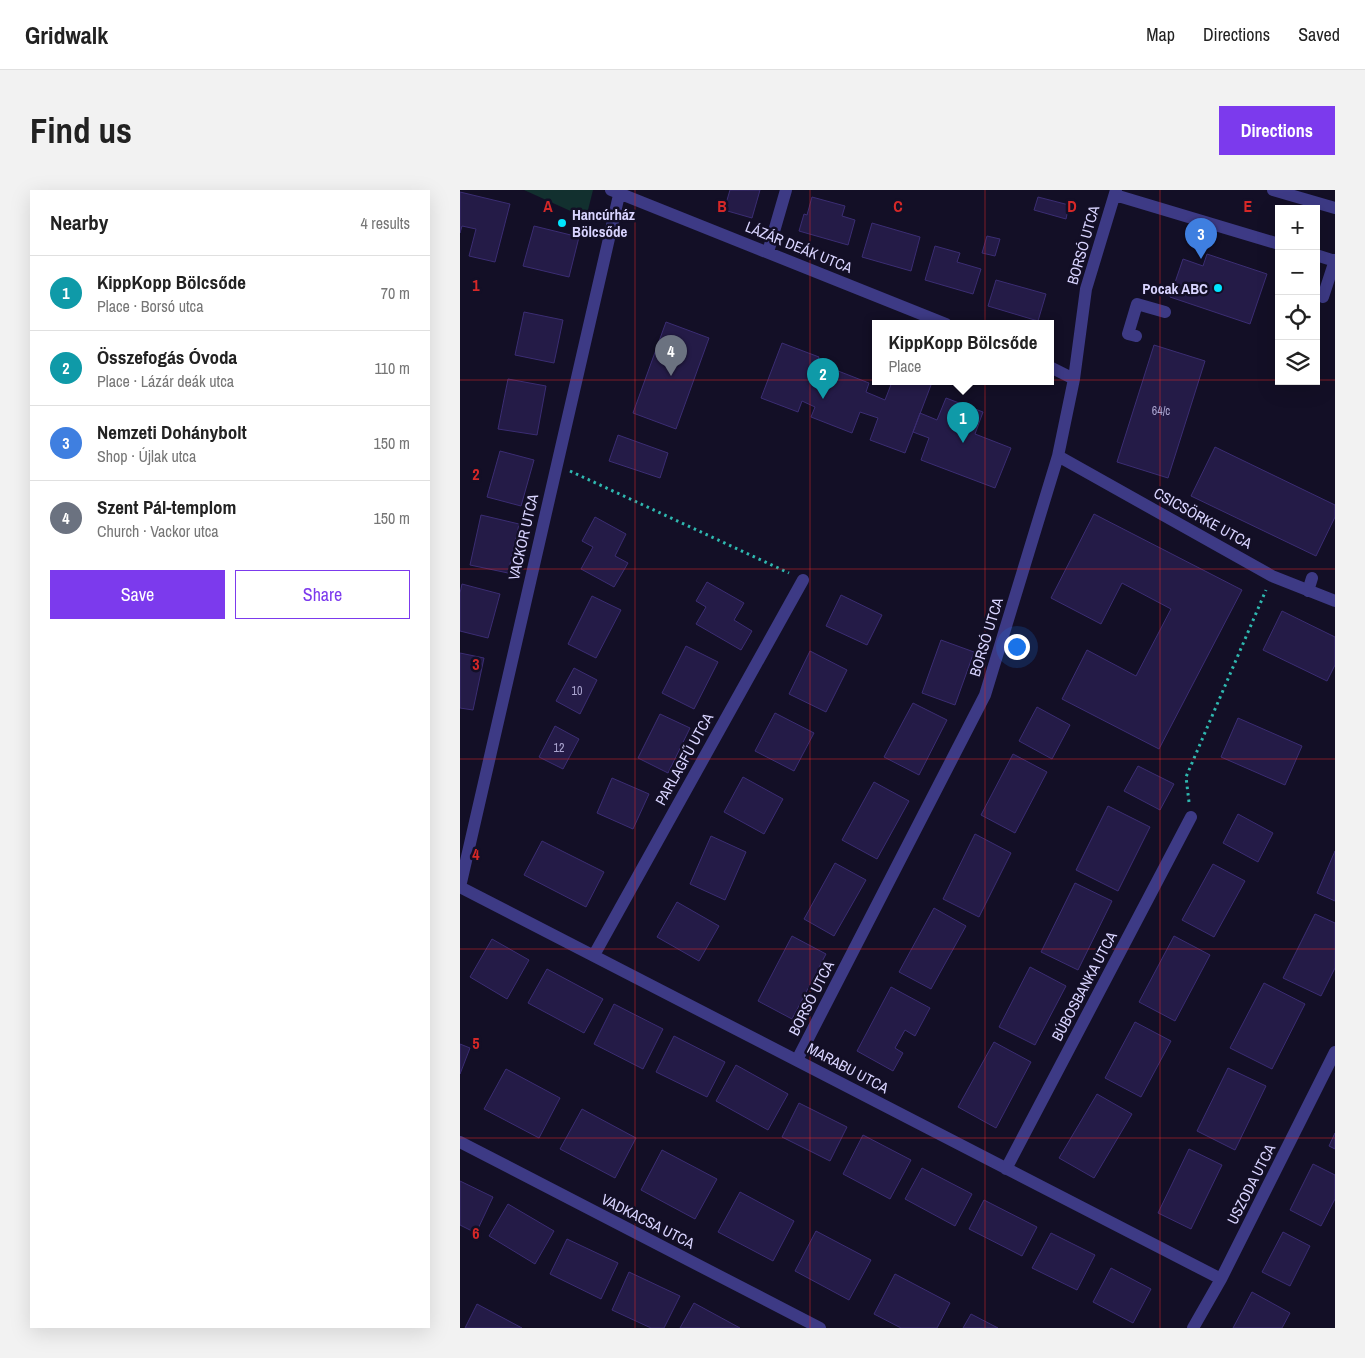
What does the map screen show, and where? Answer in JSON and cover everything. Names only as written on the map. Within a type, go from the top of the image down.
[{"type":"street","points":[[768,252],[786,190]]},
{"type":"street","points":[[1273,190],[1335,208]]},
{"type":"street","name":"LÁZÁR DEÁK UTCA","points":[[615,192],[936,320]]},
{"type":"street","name":"VACKOR UTCA","points":[[460,887],[556,464],[615,192]]},
{"type":"street","points":[[1115,192],[1275,243]]},
{"type":"street","name":"BORSÓ UTCA","points":[[797,1060],[985,695],[1058,456],[1074,379],[1086,289],[1115,192]]},
{"type":"street","points":[[1320,256],[1335,260],[1323,297]]},
{"type":"street","points":[[1136,336],[1128,334],[1137,304],[1165,312]]},
{"type":"street","points":[[1054,369],[1074,379]]},
{"type":"street","name":"CSICSÖRKE UTCA","points":[[1058,456],[1272,576],[1335,601]]},
{"type":"street","points":[[1308,591],[1312,578]]},
{"type":"street","name":"PARLAGFŰ UTCA","points":[[594,955],[803,580]]},
{"type":"street","name":"BÚBOSBANKA UTCA","points":[[1006,1169],[1190,817]]},
{"type":"street","name":"MARABU UTCA","points":[[460,887],[1221,1279]]},
{"type":"street","name":"USZODA UTCA","points":[[1193,1328],[1221,1279],[1335,1052]]},
{"type":"street","name":"VADKACSA UTCA","points":[[460,1142],[820,1328]]},
{"type":"path","points":[[556,464],[803,580]]},
{"type":"path","points":[[1190,817],[1186,777],[1272,576]]},
{"type":"green space","points":[[524,190],[593,190],[586,218]]},
{"type":"building","points":[[730,190],[760,190],[752,218],[724,210]]},
{"type":"building","points":[[460,192],[510,204],[495,262],[469,256],[476,229],[462,226],[460,233]]},
{"type":"building","points":[[812,197],[845,206],[842,216],[855,220],[848,245],[799,231],[804,214],[807,215]]},
{"type":"building","points":[[1038,197],[1069,205],[1066,219],[1034,210]]},
{"type":"building","points":[[872,223],[920,237],[911,271],[862,257]]},
{"type":"building","points":[[534,226],[579,237],[569,277],[523,266]]},
{"type":"building","points":[[987,236],[1000,239],[995,256],[982,253]]},
{"type":"building","points":[[935,246],[960,253],[957,262],[981,269],[973,294],[925,280]]},
{"type":"building","name":"Pocak ABC","points":[[1207,254],[1267,274],[1250,324],[1170,297],[1183,259],[1203,266]]},
{"type":"building","points":[[996,280],[1046,294],[1038,320],[988,306]]},
{"type":"building","points":[[524,312],[563,320],[554,363],[515,355]]},
{"type":"building","points":[[666,322],[709,338],[676,429],[633,413]]},
{"type":"building","points":[[782,343],[819,357],[813,372],[829,378],[833,369],[869,383],[866,392],[885,400],[891,385],[931,385],[905,453],[870,440],[878,418],[860,412],[852,433],[811,417],[815,407],[802,401],[798,412],[761,398]]},
{"type":"building","points":[[1154,345],[1205,361],[1168,478],[1117,462]]},
{"type":"building","points":[[508,379],[546,386],[537,435],[498,429]]},
{"type":"building","points":[[946,398],[983,412],[975,434],[1011,448],[995,488],[921,460],[929,438],[913,432],[920,413],[937,420]]},
{"type":"building","points":[[618,435],[668,453],[660,478],[609,461]]},
{"type":"building","points":[[1215,447],[1335,505],[1335,517],[1316,556],[1191,496]]},
{"type":"building","points":[[500,451],[534,460],[521,506],[487,497]]},
{"type":"building","points":[[1094,514],[1242,590],[1159,749],[1062,699],[1087,650],[1136,676],[1171,609],[1122,583],[1101,624],[1051,598]]},
{"type":"building","points":[[481,515],[519,524],[508,573],[470,565]]},
{"type":"building","points":[[595,517],[626,534],[615,556],[628,563],[614,587],[581,569],[593,547],[582,541]]},
{"type":"building","points":[[707,582],[744,603],[734,620],[752,631],[741,650],[696,624],[706,607],[696,601]]},
{"type":"building","points":[[462,584],[500,594],[488,638],[460,631],[460,593]]},
{"type":"building","points":[[841,595],[882,615],[867,645],[826,626]]},
{"type":"building","points":[[592,596],[621,610],[596,658],[568,644]]},
{"type":"building","points":[[1282,611],[1335,637],[1335,665],[1327,681],[1263,650]]},
{"type":"building","points":[[941,640],[974,652],[955,705],[922,693]]},
{"type":"building","points":[[686,646],[718,662],[694,709],[662,693]]},
{"type":"building","points":[[810,651],[847,670],[826,712],[789,694]]},
{"type":"building","points":[[460,653],[484,658],[473,710],[460,708]]},
{"type":"building","points":[[574,668],[597,680],[580,714],[556,701]]},
{"type":"building","points":[[913,703],[947,720],[919,775],[884,757]]},
{"type":"building","points":[[1037,707],[1070,725],[1052,759],[1019,741]]},
{"type":"building","points":[[775,713],[814,733],[794,771],[755,751]]},
{"type":"building","points":[[660,714],[690,728],[668,773],[638,758]]},
{"type":"building","points":[[1238,718],[1302,746],[1285,785],[1221,757]]},
{"type":"building","points":[[555,726],[579,739],[563,769],[539,757]]},
{"type":"building","points":[[1013,754],[1047,772],[1015,833],[981,815]]},
{"type":"building","points":[[1138,766],[1174,784],[1160,810],[1124,791]]},
{"type":"building","points":[[743,777],[783,799],[764,834],[724,812]]},
{"type":"building","points":[[612,778],[649,794],[633,829],[597,813]]},
{"type":"building","points":[[874,782],[909,801],[877,859],[842,840]]},
{"type":"building","points":[[1108,806],[1150,827],[1118,891],[1076,870]]},
{"type":"building","points":[[1238,814],[1273,833],[1258,862],[1223,843]]},
{"type":"building","points":[[975,834],[1011,853],[979,917],[943,899]]},
{"type":"building","points":[[711,836],[746,852],[725,900],[690,884]]},
{"type":"building","points":[[542,841],[604,872],[586,907],[524,875]]},
{"type":"building","points":[[1335,851],[1335,901],[1317,893]]},
{"type":"building","points":[[835,863],[866,880],[834,936],[804,919]]},
{"type":"building","points":[[1213,864],[1245,881],[1214,937],[1182,920]]},
{"type":"building","points":[[1075,883],[1112,901],[1078,970],[1041,952]]},
{"type":"building","points":[[677,902],[719,926],[699,961],[657,937]]},
{"type":"building","points":[[934,908],[966,926],[931,989],[899,972]]},
{"type":"building","points":[[1315,914],[1335,923],[1335,968],[1321,996],[1283,978]]},
{"type":"building","points":[[792,936],[826,954],[792,1019],[758,1001]]},
{"type":"building","points":[[1174,936],[1210,955],[1175,1021],[1139,1002]]},
{"type":"building","points":[[492,939],[529,960],[507,999],[470,977]]},
{"type":"building","points":[[1030,967],[1066,986],[1035,1045],[999,1027]]},
{"type":"building","points":[[547,969],[603,999],[584,1033],[528,1003]]},
{"type":"building","points":[[1264,983],[1305,1004],[1272,1069],[1230,1048]]},
{"type":"building","points":[[891,987],[930,1008],[915,1036],[905,1030],[895,1048],[903,1053],[893,1071],[857,1051]]},
{"type":"building","points":[[614,1004],[663,1029],[643,1069],[594,1044]]},
{"type":"building","points":[[1135,1022],[1171,1041],[1141,1097],[1105,1078]]},
{"type":"building","points":[[674,1036],[725,1062],[707,1097],[656,1072]]},
{"type":"building","points":[[994,1042],[1031,1062],[996,1128],[958,1107]]},
{"type":"building","points":[[460,1044],[470,1048],[460,1074]]},
{"type":"building","points":[[736,1065],[788,1094],[768,1130],[716,1101]]},
{"type":"building","points":[[1228,1068],[1266,1086],[1235,1150],[1197,1131]]},
{"type":"building","points":[[506,1069],[560,1098],[539,1138],[484,1109]]},
{"type":"building","points":[[1097,1094],[1132,1114],[1094,1178],[1059,1158]]},
{"type":"building","points":[[799,1103],[847,1127],[830,1161],[782,1137]]},
{"type":"building","points":[[582,1109],[636,1138],[615,1178],[560,1149]]},
{"type":"building","points":[[1335,1133],[1335,1149],[1329,1146]]},
{"type":"building","points":[[863,1135],[911,1160],[890,1199],[843,1174]]},
{"type":"building","points":[[1189,1149],[1222,1165],[1191,1229],[1158,1213]]},
{"type":"building","points":[[662,1150],[717,1179],[695,1219],[641,1190]]},
{"type":"building","points":[[1313,1164],[1335,1175],[1335,1199],[1321,1226],[1290,1210]]},
{"type":"building","points":[[922,1168],[972,1194],[955,1226],[905,1199]]},
{"type":"building","points":[[460,1181],[493,1197],[476,1233],[460,1225]]},
{"type":"building","points":[[740,1192],[794,1221],[773,1261],[718,1232]]},
{"type":"building","points":[[984,1200],[1037,1227],[1022,1256],[969,1229]]},
{"type":"building","points":[[508,1204],[554,1231],[535,1264],[489,1236]]},
{"type":"building","points":[[816,1231],[871,1260],[849,1300],[795,1271]]},
{"type":"building","points":[[1283,1232],[1310,1246],[1290,1286],[1262,1272]]},
{"type":"building","points":[[1051,1233],[1095,1255],[1077,1290],[1032,1268]]},
{"type":"building","points":[[567,1239],[618,1263],[601,1299],[550,1274]]},
{"type":"building","points":[[1111,1268],[1151,1289],[1133,1323],[1093,1302]]},
{"type":"building","points":[[629,1272],[680,1296],[664,1328],[651,1328],[612,1310]]},
{"type":"building","points":[[895,1274],[950,1303],[937,1328],[901,1328],[874,1314]]},
{"type":"building","points":[[1252,1292],[1290,1313],[1282,1328],[1233,1328]]},
{"type":"building","points":[[694,1303],[740,1328],[680,1328]]},
{"type":"building","points":[[477,1304],[522,1328],[465,1328]]},
{"type":"building","points":[[971,1314],[998,1328],[963,1328]]},
{"type":"place","name":"Hancúrház Bölcsőde","points":[[562,223]]},
{"type":"place","name":"Nemzeti Dohánybolt","points":[[1201,259]]},
{"type":"place","name":"Pocak ABC","points":[[1218,288]]},
{"type":"place","name":"Szent Pál-templom","points":[[671,376]]},
{"type":"place","name":"Összefogás Óvoda","points":[[823,399]]},
{"type":"place","name":"KippKopp Bölcsőde","points":[[963,443]]}]
